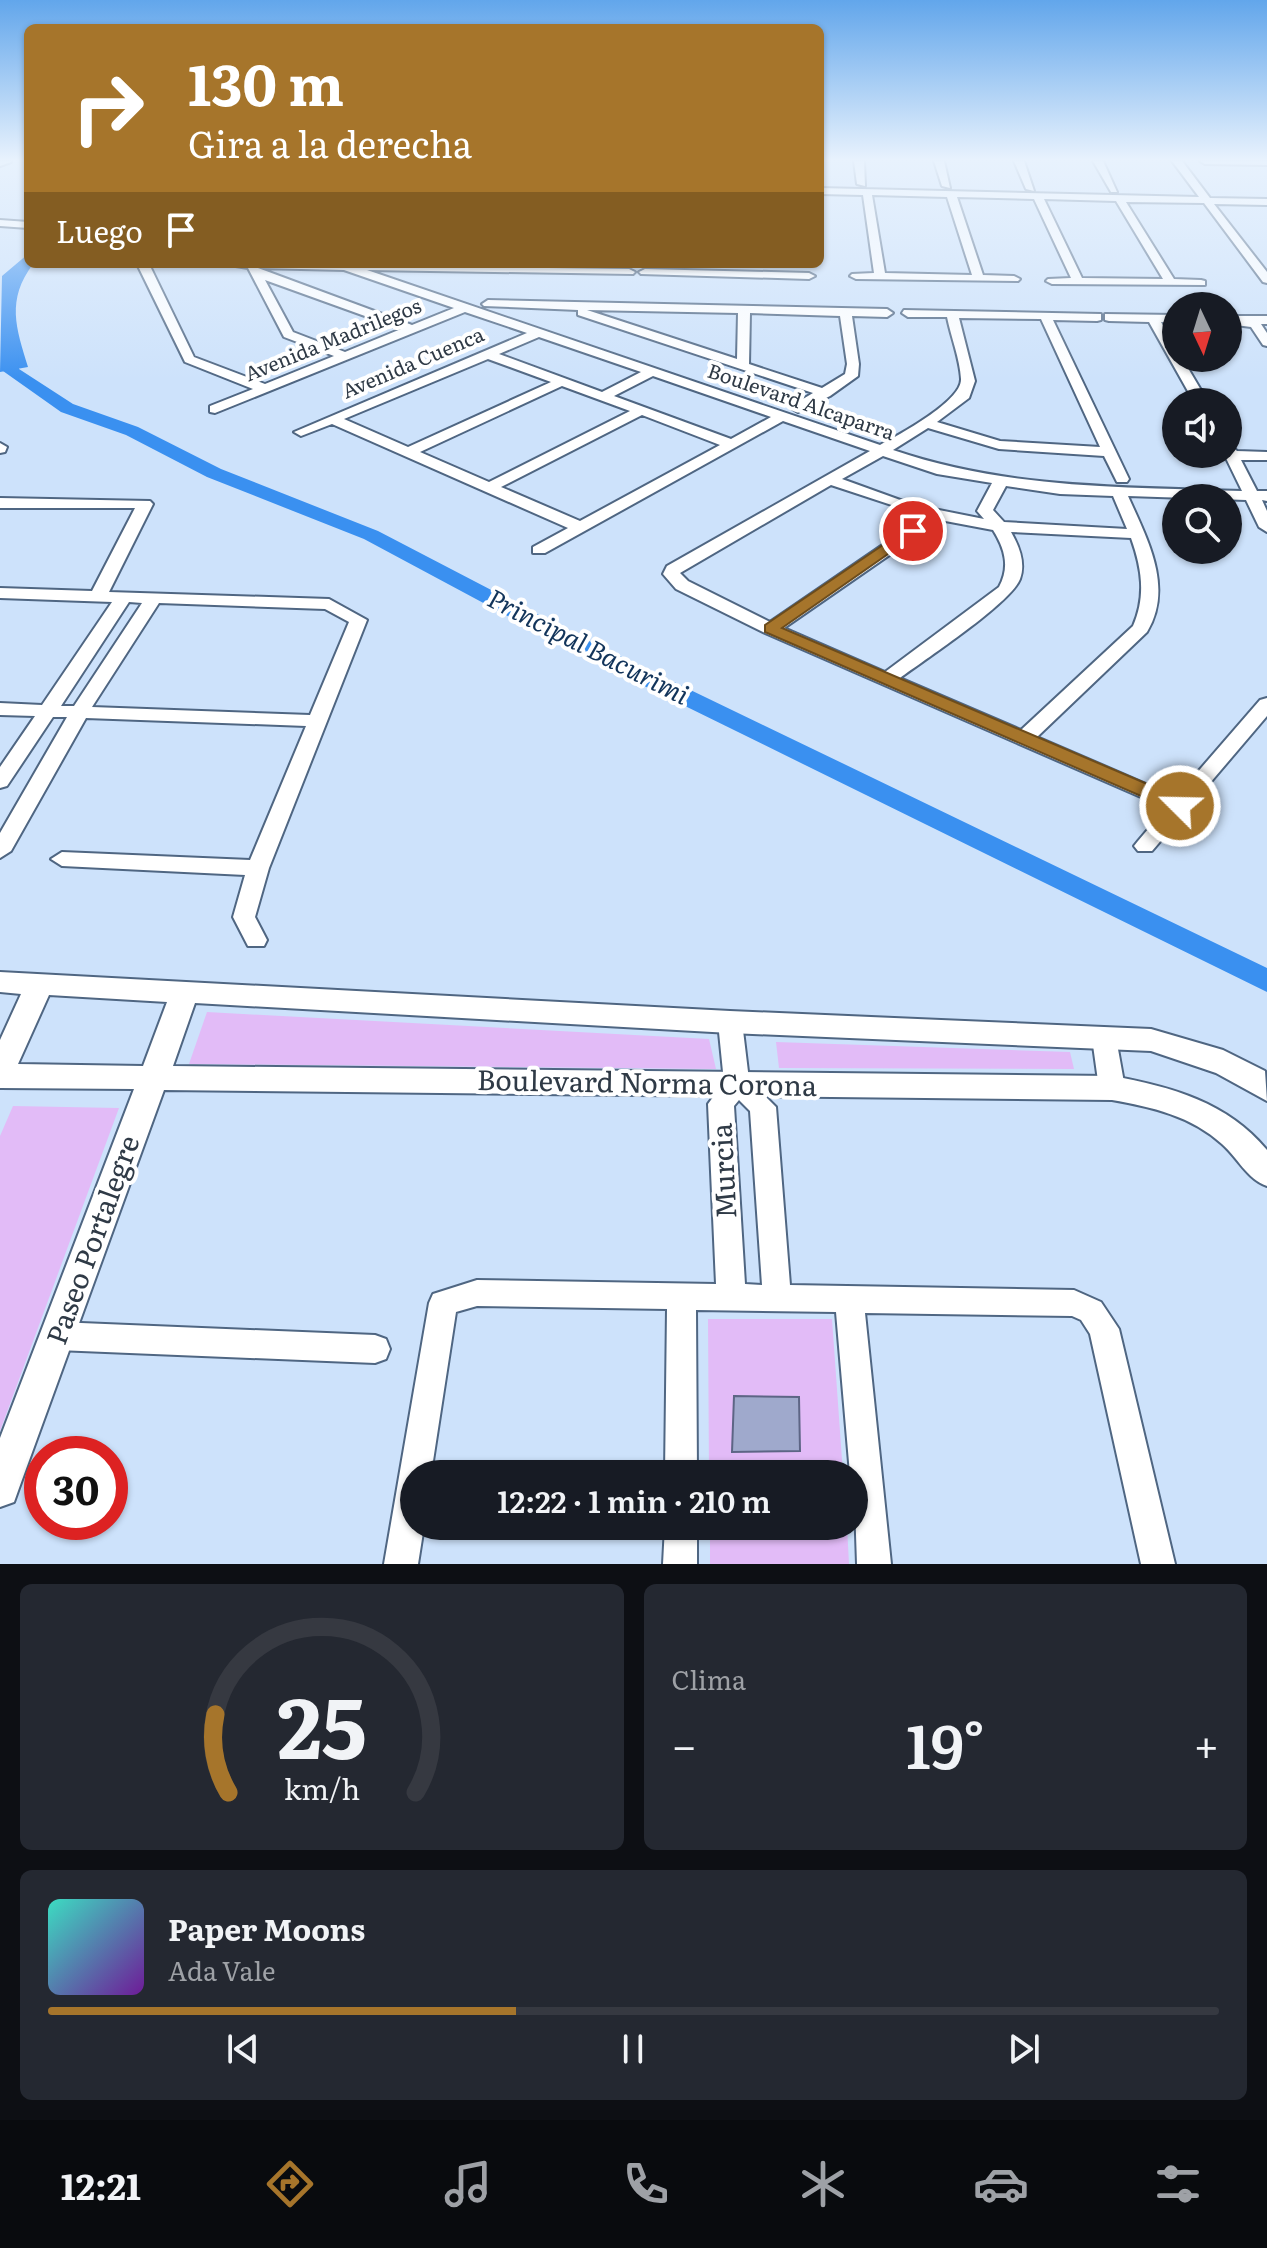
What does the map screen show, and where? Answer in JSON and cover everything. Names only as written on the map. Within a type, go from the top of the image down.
[{"type":"street","points":[[872,234],[880,277]]},
{"type":"street","points":[[964,234],[979,279]]},
{"type":"street","points":[[1055,234],[1078,281]]},
{"type":"street","points":[[1141,234],[1171,283]]},
{"type":"street","points":[[1232,234],[1267,280]]},
{"type":"street","points":[[145,268],[189,359],[266,389]]},
{"type":"street","points":[[252,269],[274,268]]},
{"type":"street","name":"Boulevard Alcaparra","points":[[349,268],[942,471],[1000,482],[1121,486],[1259,496]]},
{"type":"street","points":[[599,268],[629,272]]},
{"type":"street","points":[[645,272],[689,268],[786,270],[809,276]]},
{"type":"street","points":[[252,269],[413,329]]},
{"type":"street","points":[[252,269],[288,334],[345,356]]},
{"type":"street","points":[[856,276],[1014,279]]},
{"type":"street","points":[[1052,281],[1201,283]]},
{"type":"street","points":[[488,304],[887,313]]},
{"type":"street","points":[[562,305],[825,393]]},
{"type":"street","name":"Avenida Madrilegos","points":[[215,409],[466,307]]},
{"type":"street","points":[[743,366],[744,309]]},
{"type":"street","points":[[798,408],[851,376],[853,364],[846,312]]},
{"type":"street","points":[[908,313],[1162,319]]},
{"type":"street","points":[[952,315],[969,387],[964,395],[926,423],[673,569],[671,574],[682,585],[771,629],[1180,806]]},
{"type":"street","points":[[1024,738],[1141,628],[1150,612],[1152,578],[1110,452],[1046,317]]},
{"type":"street","points":[[1156,319],[1193,388]]},
{"type":"street","points":[[1242,321],[1267,320]]},
{"type":"street","points":[[1247,321],[1255,324],[1267,342]]},
{"type":"street","name":"Avenida Cuenca","points":[[301,432],[540,332]]},
{"type":"street","points":[[603,396],[698,350]]},
{"type":"street","points":[[487,354],[732,444]]},
{"type":"street","points":[[408,452],[563,381]]},
{"type":"street","points":[[490,487],[642,410]]},
{"type":"street","points":[[539,550],[781,417]]},
{"type":"street","points":[[332,419],[580,527]]},
{"type":"street","points":[[926,423],[999,445],[1110,452]]},
{"type":"street","points":[[1242,453],[1267,456]]},
{"type":"street","points":[[1241,468],[1259,496],[1267,527]]},
{"type":"street","points":[[827,479],[937,515],[1002,527],[1135,534]]},
{"type":"street","points":[[985,511],[1000,482]]},
{"type":"street","points":[[0,503],[145,504],[98,596]]},
{"type":"street","points":[[771,629],[937,515],[985,511],[1002,527],[1015,570],[1006,590],[887,679]]},
{"type":"street","points":[[0,593],[329,604],[358,620],[258,868],[244,917],[256,940]]},
{"type":"street","points":[[0,782],[124,597]]},
{"type":"street","points":[[0,851],[80,711],[154,598]]},
{"type":"street","points":[[1145,846],[1267,704]]},
{"type":"street","points":[[0,709],[316,721]]},
{"type":"street","points":[[62,859],[258,868]]},
{"type":"street","points":[[0,982],[730,1022],[1151,1040],[1185,1048],[1256,1080],[1267,1089]]},
{"type":"street","points":[[0,1074],[40,984]]},
{"type":"street","name":"Paseo Portalegre","points":[[0,1488],[185,993]]},
{"type":"street","points":[[730,1022],[737,1084]]},
{"type":"street","points":[[1104,1038],[1112,1088]]},
{"type":"street","name":"Boulevard Norma Corona","points":[[0,1074],[1112,1088],[1152,1095],[1195,1112],[1233,1134],[1267,1173]]},
{"type":"street","name":"Murcia","points":[[731,1297],[721,1104],[737,1084],[763,1107],[777,1297]]},
{"type":"street","points":[[417,1460],[443,1303],[477,1293],[1074,1303],[1091,1311],[1104,1329],[1158,1564]]},
{"type":"street","points":[[681,1460],[682,1297]]},
{"type":"street","points":[[849,1300],[874,1564]]},
{"type":"street","points":[[57,1336],[375,1349]]},
{"type":"street","points":[[401,1564],[405,1540]]},
{"type":"street","points":[[680,1564],[681,1540]]},
{"type":"shaded area","points":[[207,1012],[709,1039],[716,1069],[189,1064]]},
{"type":"shaded area","points":[[776,1042],[1070,1052],[1074,1069],[779,1068]]},
{"type":"shaded area","points":[[13,1106],[119,1108],[0,1431],[0,1136]]},
{"type":"shaded area","points":[[708,1319],[832,1319],[842,1460],[709,1460]]},
{"type":"shaded area","points":[[710,1540],[848,1540],[849,1564],[710,1564]]},
{"type":"water","points":[[24,257],[24,268],[31,268],[16,302],[17,327],[28,367],[0,372],[2,276]]},
{"type":"building","points":[[734,1396],[799,1397],[800,1451],[732,1452]]},
{"type":"waterway","name":"Principal Bacurimi","points":[[10,338],[11,371],[67,408],[132,431],[214,473],[371,535],[581,646],[1267,981]]},
{"type":"route","points":[[913,531],[771,629],[1180,806]]}]
